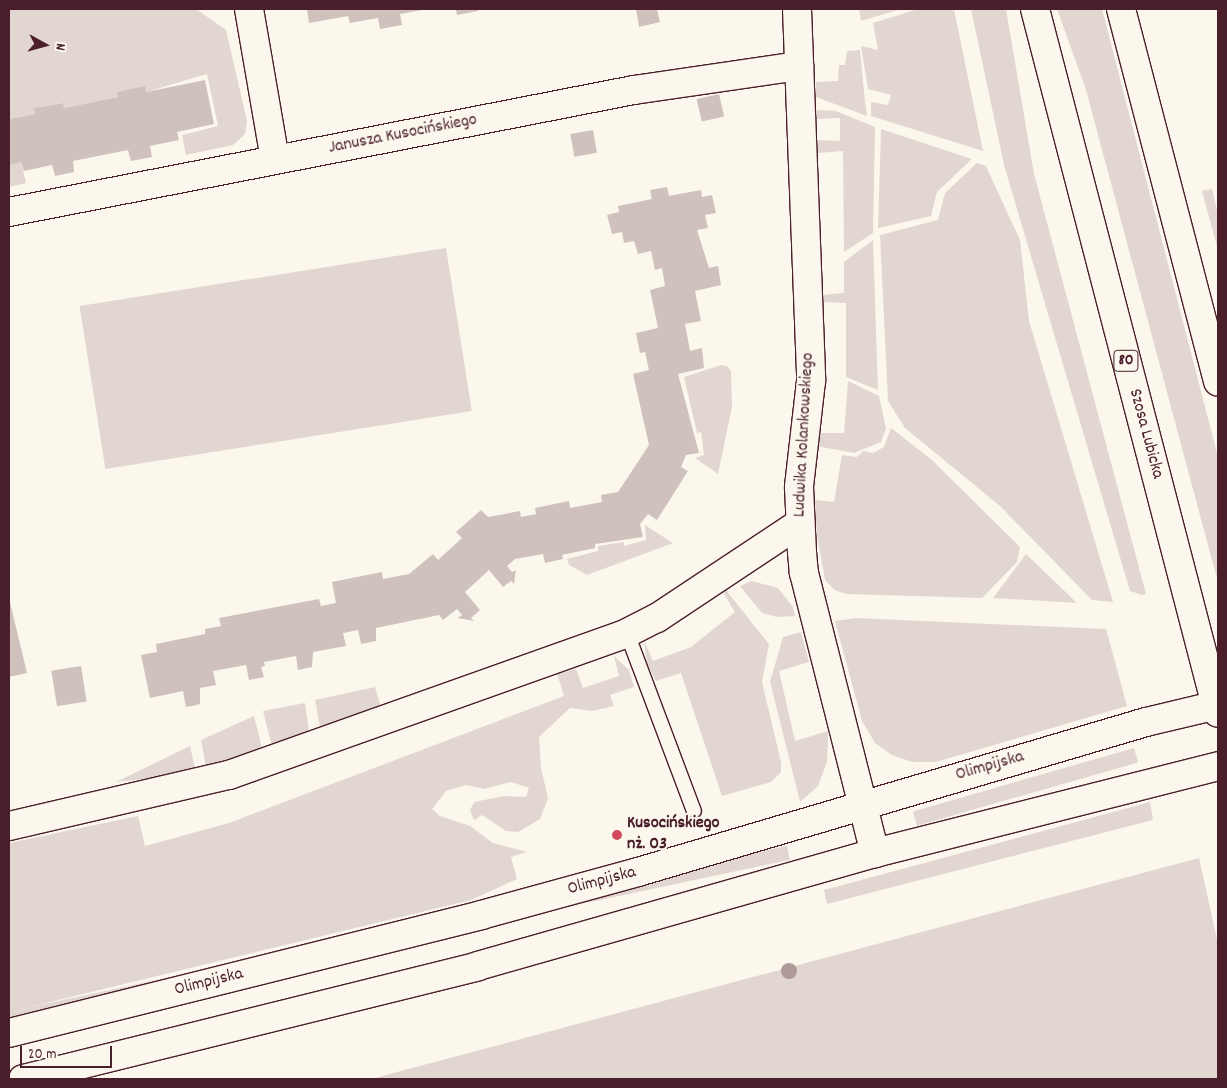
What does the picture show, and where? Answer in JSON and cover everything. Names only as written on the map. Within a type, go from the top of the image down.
[{"type":"street","points":[[249,9],[275,159]]},
{"type":"street","name":"Ludwika Kolankowskiego","points":[[797,9],[811,381],[799,487],[804,573],[875,853]]},
{"type":"street","name":"Szosa Lubicka","points":[[1035,9],[1218,708]]},
{"type":"street","points":[[1121,9],[1218,382]]},
{"type":"street","name":"Janusza Kusocińskiego","points":[[9,212],[634,90],[799,66]]},
{"type":"street","points":[[9,826],[229,775],[627,633],[658,618],[800,523]]},
{"type":"street","name":"Olimpijska","points":[[9,1033],[481,915],[1146,722],[1218,708]]},
{"type":"street","points":[[23,1079],[478,966],[875,853],[1218,766]]},
{"type":"lane","points":[[627,633],[694,811]]},
{"type":"shaded area","points":[[9,9],[196,9],[226,30],[247,121],[245,134],[233,145],[186,155],[182,135],[218,126],[207,74],[146,92],[145,87],[117,92],[118,97],[64,108],[62,103],[34,108],[35,114],[9,119]]},
{"type":"shaded area","points":[[859,9],[901,9],[861,21]]},
{"type":"shaded area","points":[[918,9],[954,9],[983,151],[871,116],[871,102],[888,105],[891,95],[868,89],[861,46],[878,50],[873,23]]},
{"type":"shaded area","points":[[971,9],[1006,9],[1034,174],[1146,594],[1142,595],[1130,591],[1004,165]]},
{"type":"shaded area","points":[[1057,9],[1102,9],[1218,457],[1218,575],[1216,575],[1086,90]]},
{"type":"shaded area","points":[[860,50],[867,116],[816,97],[816,82],[838,81],[839,65],[845,65],[847,51]]},
{"type":"shaded area","points":[[816,110],[836,111],[875,127],[873,233],[844,252],[843,151],[818,153],[817,140],[840,141],[840,118],[816,119]]},
{"type":"shaded area","points":[[881,129],[972,159],[937,192],[931,216],[878,228]]},
{"type":"shaded area","points":[[21,162],[26,183],[9,187],[9,165]]},
{"type":"shaded area","points":[[977,163],[986,166],[1020,240],[1029,321],[1113,602],[1092,600],[1000,506],[905,428],[888,401],[880,235],[938,220],[945,193]]},
{"type":"shaded area","points":[[1212,189],[1218,214],[1218,250],[1202,191]]},
{"type":"shaded area","points":[[873,240],[878,390],[846,377],[846,303],[820,302],[820,295],[844,293],[844,262]]},
{"type":"shaded area","points":[[446,248],[472,411],[105,469],[80,306]]},
{"type":"shaded area","points":[[721,365],[727,366],[731,371],[732,407],[718,474],[695,458],[704,455],[701,432],[697,433],[684,377]]},
{"type":"shaded area","points":[[848,381],[879,396],[886,428],[881,442],[854,453],[816,446],[818,433],[844,433]]},
{"type":"shaded area","points":[[891,428],[932,460],[1020,547],[1017,562],[982,598],[846,594],[835,590],[825,580],[817,535],[815,500],[834,502],[842,455],[857,457],[863,451],[873,453],[884,447]]},
{"type":"shaded area","points":[[645,525],[673,543],[587,575],[569,565],[567,559],[598,551],[598,546],[624,542],[624,546],[646,540]]},
{"type":"shaded area","points":[[1026,554],[1077,603],[993,598]]},
{"type":"shaded area","points":[[751,581],[778,588],[793,607],[795,616],[777,617],[762,613],[740,586]]},
{"type":"shaded area","points":[[725,589],[769,644],[762,682],[781,762],[781,772],[771,782],[722,796],[681,673],[656,681],[647,663],[644,641],[653,661],[691,647],[735,612],[723,592]]},
{"type":"shaded area","points":[[856,618],[1106,629],[1127,706],[936,762],[912,762],[892,755],[875,743],[862,721],[835,621]]},
{"type":"shaded area","points":[[801,632],[809,662],[779,671],[795,741],[828,731],[828,743],[827,762],[818,786],[800,802],[770,682],[783,637]]},
{"type":"shaded area","points":[[614,656],[629,670],[634,687],[610,695],[614,706],[593,711],[570,708],[539,737],[541,768],[548,798],[540,819],[518,832],[506,831],[482,815],[474,820],[470,810],[474,802],[504,796],[526,797],[529,788],[511,782],[484,789],[466,785],[446,791],[432,809],[440,816],[470,826],[493,843],[527,852],[511,857],[517,879],[471,900],[9,1012],[9,843],[138,816],[145,846],[229,823],[564,696],[557,674],[576,669],[583,688],[619,676]]},
{"type":"shaded area","points":[[375,687],[381,707],[320,727],[315,700]]},
{"type":"shaded area","points":[[305,703],[309,731],[272,746],[263,711]]},
{"type":"shaded area","points":[[254,716],[262,748],[206,767],[201,740]]},
{"type":"shaded area","points":[[190,746],[196,773],[116,782]]},
{"type":"shaded area","points":[[1134,748],[1138,762],[917,826],[913,811]]},
{"type":"shaded area","points":[[1150,802],[1153,820],[827,904],[824,890]]},
{"type":"shaded area","points":[[787,846],[790,860],[9,1026],[9,1011]]},
{"type":"shaded area","points":[[1199,858],[1218,944],[1218,1079],[371,1079]]},
{"type":"building","points":[[307,9],[422,10],[400,14],[402,25],[380,29],[378,18],[350,23],[348,16],[309,23]]},
{"type":"building","points":[[456,9],[478,9],[478,11],[457,15]]},
{"type":"building","points":[[636,9],[657,9],[660,22],[639,27]]},
{"type":"building","points":[[205,80],[214,124],[177,132],[179,140],[150,146],[152,157],[131,161],[128,150],[73,161],[74,172],[55,176],[52,165],[24,171],[21,162],[9,165],[9,119],[35,114],[34,108],[63,103],[64,108],[118,97],[117,92],[145,86],[146,92]]},
{"type":"building","points":[[719,94],[724,116],[702,122],[697,99]]},
{"type":"building","points":[[593,130],[597,153],[574,157],[570,134]]},
{"type":"building","points":[[667,187],[669,196],[701,190],[702,197],[712,195],[716,213],[705,215],[708,228],[697,230],[709,268],[718,266],[721,285],[695,291],[701,321],[685,324],[690,351],[702,348],[704,368],[678,374],[699,453],[686,455],[681,467],[688,471],[657,520],[648,514],[640,524],[643,537],[595,544],[595,548],[562,555],[563,559],[545,563],[543,554],[515,559],[507,566],[512,572],[516,570],[514,584],[511,581],[503,587],[489,570],[465,592],[480,610],[471,618],[474,621],[458,618],[462,615],[457,609],[443,620],[439,615],[376,628],[376,641],[361,644],[358,630],[343,633],[346,646],[313,652],[312,667],[298,670],[296,656],[264,662],[265,666],[261,667],[264,677],[249,680],[246,665],[213,671],[216,685],[200,688],[200,704],[192,706],[186,707],[183,691],[150,698],[141,655],[157,652],[156,644],[205,634],[205,629],[221,626],[219,618],[319,599],[321,606],[336,603],[332,582],[382,572],[383,579],[409,574],[433,554],[438,560],[462,538],[456,532],[481,510],[488,517],[520,511],[521,517],[536,514],[535,508],[569,501],[570,508],[602,502],[601,495],[618,492],[649,445],[633,374],[649,370],[645,352],[640,353],[636,333],[658,328],[650,290],[665,286],[662,268],[655,270],[651,251],[638,254],[634,241],[624,243],[622,232],[612,234],[607,215],[619,212],[618,206],[652,199],[650,190]]},
{"type":"building","points":[[9,598],[27,673],[9,677]]},
{"type":"building","points":[[81,666],[87,702],[57,706],[51,671]]},
{"type":"place","name":"Kusocińskiego nż. 03","points":[[617,835]]}]
